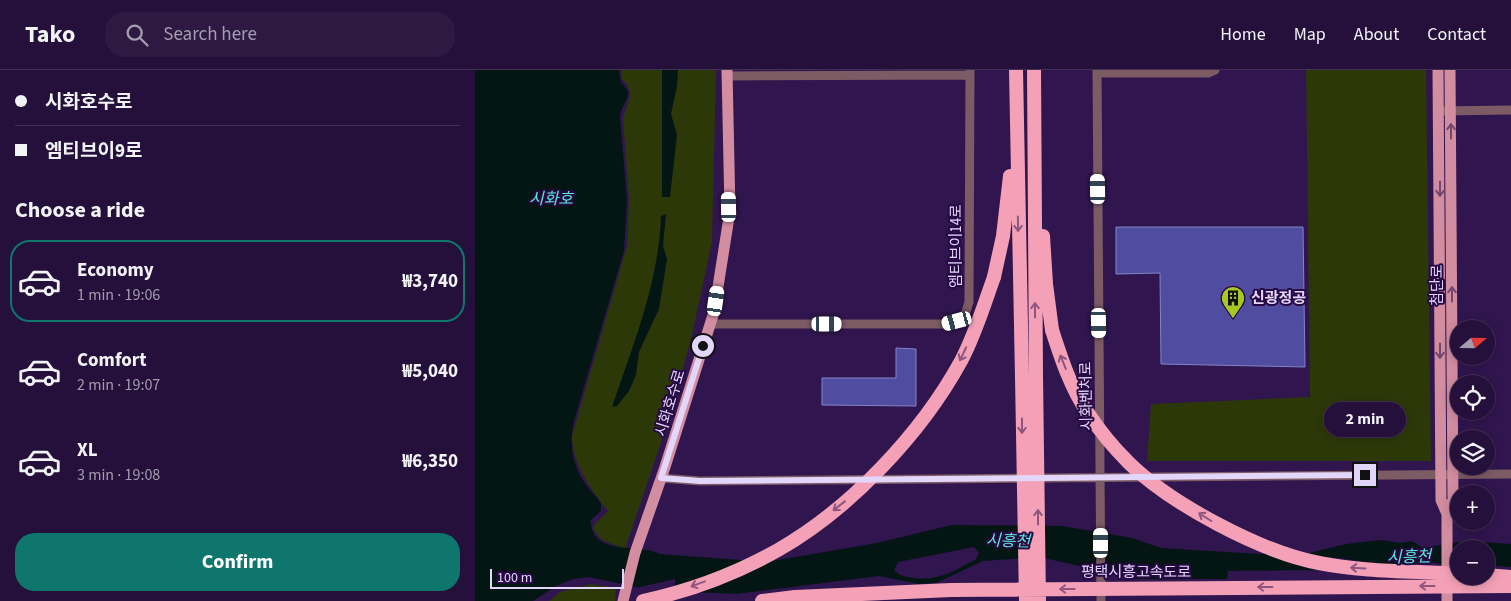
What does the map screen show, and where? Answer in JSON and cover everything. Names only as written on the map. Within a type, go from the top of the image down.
[{"type":"highway","points":[[643,601],[712,579],[778,550],[848,498],[892,455],[930,409],[961,361],[994,276],[1003,236],[1010,180],[1015,70]]},
{"type":"highway","points":[[1015,70],[1026,601]]},
{"type":"highway","points":[[1034,70],[1046,284],[1052,330],[1062,362],[1087,413],[1129,463],[1177,499],[1211,521],[1269,549],[1317,563],[1348,568],[1450,574]]},
{"type":"highway","points":[[1034,70],[1039,601]]},
{"type":"highway","points":[[1495,576],[1511,577]]},
{"type":"highway","name":"평택시흥고속도로","points":[[762,601],[795,597],[951,590],[1511,586]]},
{"type":"main road","name":"첨단로","points":[[1438,70],[1445,111],[1452,430]]},
{"type":"main road","name":"첨단로","points":[[1447,514],[1441,500],[1441,475],[1445,111],[1450,70]]},
{"type":"main road","name":"시화호수로","points":[[623,601],[635,553],[714,312],[729,211],[727,73]]},
{"type":"main road","name":"첨단로","points":[[1447,514],[1453,500],[1453,475]]},
{"type":"main road","points":[[1447,514],[1447,601]]},
{"type":"street","points":[[1097,72],[1208,72],[1215,70]]},
{"type":"street","name":"시화벤처로","points":[[1097,72],[1101,601]]},
{"type":"street","points":[[727,73],[970,73]]},
{"type":"street","name":"엠티브이14로","points":[[710,324],[944,324],[957,321],[965,315],[969,302],[970,73]]},
{"type":"street","points":[[1445,111],[1511,110]]},
{"type":"street","points":[[661,478],[710,481],[1450,474]]},
{"type":"street","points":[[1495,474],[1511,474]]},
{"type":"green space","points":[[621,70],[716,70],[712,242],[691,339],[671,413],[625,549],[602,540],[593,529],[594,525],[608,511],[589,485],[579,467],[572,436],[627,246],[629,198],[623,118],[630,96],[628,86],[622,79]]},
{"type":"green space","points":[[1306,70],[1426,70],[1431,461],[1147,461],[1151,404],[1310,397]]},
{"type":"green space","points":[[591,584],[616,588],[615,601],[549,601],[560,592]]},
{"type":"water","name":"시화호","points":[[475,70],[619,70],[621,82],[628,91],[620,116],[627,200],[624,251],[574,421],[572,437],[574,460],[580,475],[601,504],[601,511],[591,520],[593,532],[607,544],[660,554],[766,562],[877,543],[951,525],[1062,526],[1132,538],[1161,548],[1260,554],[1301,555],[1346,544],[1381,540],[1401,543],[1412,541],[1423,548],[1450,544],[1450,565],[1424,561],[1405,569],[1178,589],[1040,557],[983,561],[936,583],[919,584],[879,576],[736,594],[650,590],[589,577],[573,579],[556,586],[533,601],[475,601]],"holes":[[[974,547],[979,553],[976,559],[953,572],[938,577],[912,578],[900,575],[894,570],[898,562]]]},
{"type":"water","points":[[662,70],[678,70],[677,86],[671,114],[677,135],[670,197],[662,197]]},
{"type":"water","points":[[666,214],[663,246],[667,259],[659,309],[639,352],[636,375],[629,391],[617,406],[612,407],[644,313],[655,265],[661,216]]},
{"type":"water","name":"시화호","points":[[1495,543],[1511,544],[1511,567],[1495,566]]},
{"type":"pier","points":[[1329,557],[1383,564],[1381,570],[1318,589],[1178,591],[1125,579],[1227,579],[1228,571],[1327,570]]},
{"type":"pier","points":[[675,579],[675,594],[632,589]]},
{"type":"building","name":"신광정공","points":[[1116,227],[1303,227],[1305,367],[1161,364],[1160,273],[1116,274]]},
{"type":"building","points":[[896,348],[916,349],[916,406],[822,405],[822,378],[896,378]]},
{"type":"place","name":"신광정공","points":[[1233,319]]},
{"type":"route","points":[[703,346],[661,478],[700,481],[1365,475]]},
{"type":"water label","name":"시흥천","points":[[1008,540]]},
{"type":"water label","name":"시흥천","points":[[1409,556]]}]
